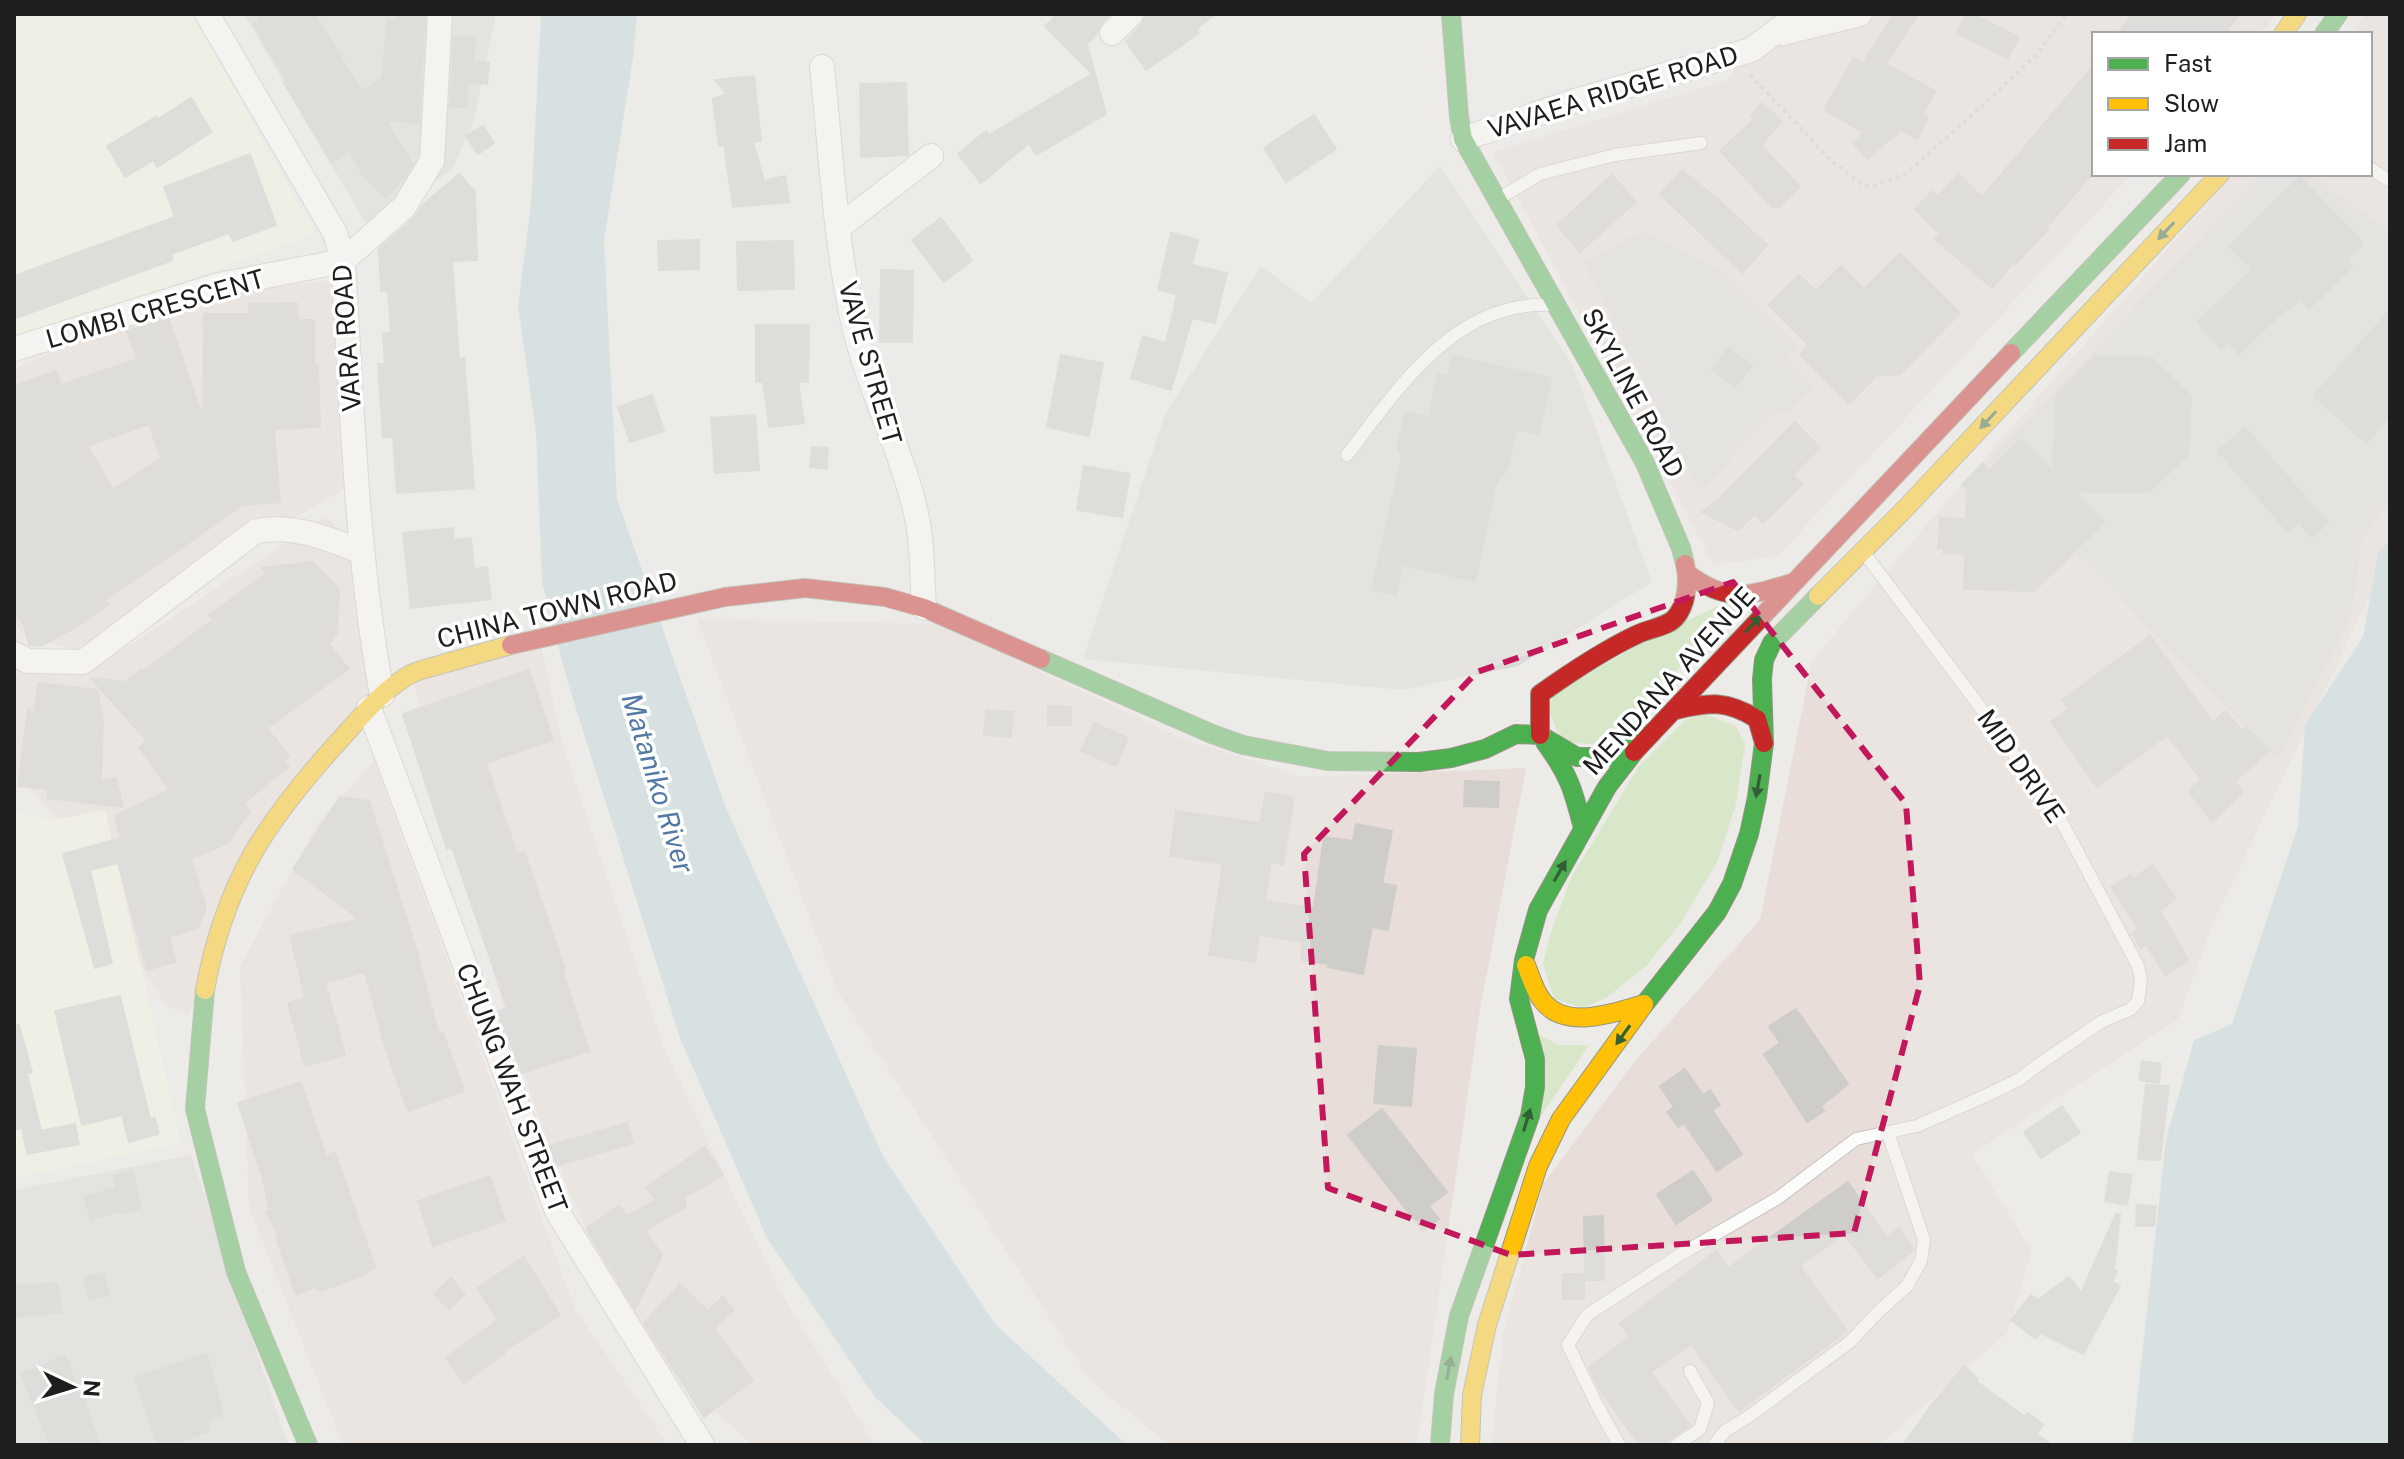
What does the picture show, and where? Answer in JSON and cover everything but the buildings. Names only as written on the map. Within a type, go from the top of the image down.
[{"type":"main road","name":"SKYLINE ROAD","points":[[1451,14],[1463,139],[1645,463],[1681,548],[1687,573],[1684,604],[1674,620],[1637,634],[1581,665],[1540,694],[1540,735]]},
{"type":"main road","points":[[2284,32],[2297,14]]},
{"type":"main road","points":[[2325,32],[2338,14]]},
{"type":"main road","name":"MENDANA AVENUE","points":[[1440,1445],[1444,1394],[1459,1316],[1530,1116],[1535,1087],[1535,1059],[1519,999],[1524,960],[1538,910],[1583,828],[1607,787],[1651,734],[2179,176]]},
{"type":"main road","name":"MENDANA AVENUE","points":[[1470,1445],[1472,1395],[1487,1325],[1538,1166],[1561,1119],[1644,1004],[1717,912],[1732,884],[1749,834],[1757,797],[1764,743],[1762,679],[1764,660],[1772,643],[2218,176]]},
{"type":"main road","points":[[1687,573],[1716,593],[1736,597],[1792,583]]},
{"type":"main road","name":"CHINA TOWN ROAD","points":[[308,1445],[236,1272],[195,1109],[205,988],[217,933],[237,880],[273,819],[299,785],[375,702],[396,683],[415,672],[528,640],[725,597],[805,588],[885,597],[924,608],[1212,734],[1283,754],[1328,761],[1419,762],[1485,749],[1516,734],[1540,735]]},
{"type":"main road","points":[[1676,710],[1709,702],[1725,703],[1757,719],[1764,743]]},
{"type":"main road","points":[[1540,735],[1577,757],[1612,757],[1651,734]]},
{"type":"main road","points":[[1540,735],[1572,785],[1583,828]]},
{"type":"main road","points":[[1524,960],[1543,1003],[1557,1013],[1579,1017],[1644,1004]]},
{"type":"street","name":"VARA ROAD","points":[[207,14],[335,233],[343,261],[375,702]]},
{"type":"street","points":[[343,261],[404,207],[432,161],[440,14]]},
{"type":"street","points":[[1112,33],[1131,14]]},
{"type":"street","name":"VAVAEA RIDGE ROAD","points":[[1463,139],[1575,101],[1751,50],[1800,14]]},
{"type":"street","points":[[1772,36],[1860,14]]},
{"type":"street","name":"VAVE STREET","points":[[822,67],[843,272],[855,330],[906,478],[918,524],[924,608]]},
{"type":"street","points":[[839,227],[931,156]]},
{"type":"street","name":"LOMBI CRESCENT","points":[[14,349],[219,285],[343,261]]},
{"type":"street","points":[[14,654],[28,661],[83,662],[256,531],[272,528],[316,534],[362,552]]},
{"type":"street","name":"CHUNG WAH STREET","points":[[375,702],[557,1211],[702,1445]]},
{"type":"lane","points":[[1497,199],[1540,174],[1615,155],[1701,143]]},
{"type":"lane","points":[[2372,169],[2390,181]]},
{"type":"lane","points":[[1347,455],[1415,368],[1470,323],[1528,304],[1557,305]]},
{"type":"lane","name":"MID DRIVE","points":[[1863,551],[2058,815],[2138,966],[2141,980],[2138,1001],[2131,1009],[2101,1022],[2020,1079],[1917,1126],[1888,1133]]},
{"type":"lane","points":[[1619,1445],[1568,1345],[1587,1315],[1678,1256],[1778,1198],[1856,1139],[1888,1133],[1924,1240],[1921,1261],[1907,1286],[1851,1341],[1725,1431],[1714,1445]]},
{"type":"lane","points":[[1677,1445],[1700,1429],[1708,1403],[1690,1371]]},
{"type":"path","points":[[1732,55],[1832,161],[1861,184],[1872,186],[1904,175],[1973,114],[2037,54],[2066,14]]},
{"type":"highlighted area","points":[[1733,582],[1906,804],[1920,985],[1854,1233],[1511,1255],[1328,1188],[1304,854],[1477,672]]},
{"type":"shaded area","points":[[14,14],[192,14],[315,234],[14,341]]},
{"type":"shaded area","points":[[244,14],[496,14],[474,120],[453,168],[369,229]]},
{"type":"shaded area","points":[[1774,14],[2276,14],[2262,32],[2092,32],[2092,176],[2130,176],[1778,556],[1714,565],[1493,152],[1727,80]]},
{"type":"shaded area","points":[[2365,14],[2390,14],[2390,554],[2213,923],[2178,1019],[1972,1154],[2032,1252],[2007,1333],[1879,1445],[1491,1445],[1503,1336],[1543,1184],[1635,1061],[1760,920],[1812,661],[1928,523],[2231,176],[2372,176],[2372,32],[2352,32]]},
{"type":"shaded area","points":[[1440,166],[1573,366],[1652,582],[1518,666],[1402,690],[1083,659],[1166,412],[1261,266],[1311,303]]},
{"type":"shaded area","points":[[2259,176],[2310,176],[2390,230],[2390,500],[2362,539],[2351,619],[2278,760],[1987,462]]},
{"type":"shaded area","points":[[1643,230],[1724,271],[1799,347],[1788,358],[1815,386],[1786,415],[1773,413],[1701,492],[1583,262]]},
{"type":"shaded area","points":[[343,279],[354,483],[76,649],[23,638],[14,620],[14,369],[171,300]]},
{"type":"shaded area","points":[[326,517],[367,552],[377,689],[268,811],[188,1015],[164,1004],[52,810],[14,776],[14,624],[28,650],[108,659]]},
{"type":"shaded area","points":[[697,619],[939,624],[1182,738],[1302,777],[1526,768],[1480,1010],[1417,1445],[1169,1445],[1090,1380],[837,990]]},
{"type":"shaded area","points":[[541,646],[562,742],[665,1051],[780,1291],[875,1445],[752,1445],[634,1335],[541,1126],[450,833],[414,682]]},
{"type":"shaded area","points":[[374,761],[575,1309],[668,1445],[343,1445],[249,1207],[240,966],[317,825]]},
{"type":"shaded area","points":[[105,810],[181,1143],[14,1178],[14,812],[54,820]]},
{"type":"shaded area","points":[[191,1155],[288,1445],[15,1445],[14,1190]]},
{"type":"green space","points":[[1747,598],[1604,745],[1562,742],[1548,709],[1554,694],[1654,636],[1731,600]]},
{"type":"green space","points":[[1704,714],[1736,726],[1745,745],[1736,804],[1717,862],[1682,921],[1647,965],[1606,998],[1583,1008],[1554,999],[1543,964],[1571,878],[1639,766],[1685,720]]},
{"type":"green space","points":[[1534,1032],[1559,1045],[1589,1045],[1539,1119]]},
{"type":"water","name":"Mataniko River","points":[[541,14],[637,14],[604,240],[617,499],[726,808],[882,1154],[996,1325],[1127,1445],[926,1445],[874,1396],[767,1238],[680,1038],[567,680],[542,582],[536,432],[518,306],[531,204]]},
{"type":"water","points":[[2390,541],[2390,1445],[2132,1445],[2166,1139],[2194,1040],[2232,1024],[2298,826],[2305,725],[2363,637],[2378,552]]},
{"type":"traffic: fast","points":[[1451,14],[1463,139],[1645,463],[1685,564]]},
{"type":"traffic: fast","points":[[2325,32],[2338,14]]},
{"type":"traffic: fast","points":[[2011,353],[2179,176]]},
{"type":"traffic: fast","points":[[1643,1006],[1717,912],[1732,884],[1749,834],[1757,797],[1764,743],[1764,660],[1772,643],[1818,596]]},
{"type":"traffic: fast","points":[[1041,659],[1212,734],[1243,745],[1328,761],[1419,762],[1451,758],[1485,749],[1516,734],[1540,735],[1577,757],[1612,757],[1651,734]]},
{"type":"traffic: fast","points":[[1545,742],[1569,783],[1583,828]]},
{"type":"traffic: fast","points":[[1440,1445],[1444,1394],[1459,1316],[1530,1116],[1535,1087],[1535,1059],[1519,999],[1524,960],[1538,910],[1607,787],[1634,752]]},
{"type":"traffic: fast","points":[[205,990],[195,1109],[236,1272],[308,1445]]},
{"type":"traffic: slow","points":[[2284,32],[2297,14]]},
{"type":"traffic: slow","points":[[1818,596],[1901,513],[2218,176]]},
{"type":"traffic: slow","points":[[205,990],[224,916],[237,884],[270,826],[313,770],[364,713],[400,680],[423,669],[511,645]]},
{"type":"traffic: slow","points":[[1526,965],[1542,1000],[1563,1015],[1605,1015],[1644,1004]]},
{"type":"traffic: slow","points":[[1470,1445],[1472,1395],[1487,1325],[1538,1166],[1561,1119],[1643,1006]]},
{"type":"traffic: jam","points":[[1634,752],[2011,353]]},
{"type":"traffic: jam","points":[[1540,735],[1540,694],[1611,648],[1675,618],[1686,592],[1685,564]]},
{"type":"traffic: jam","points":[[1687,573],[1725,593],[1749,594],[1791,583]]},
{"type":"traffic: jam","points":[[511,645],[725,597],[805,588],[885,597],[924,608],[1041,659]]},
{"type":"traffic: jam","points":[[1676,710],[1708,704],[1736,708],[1757,719],[1764,743]]}]
